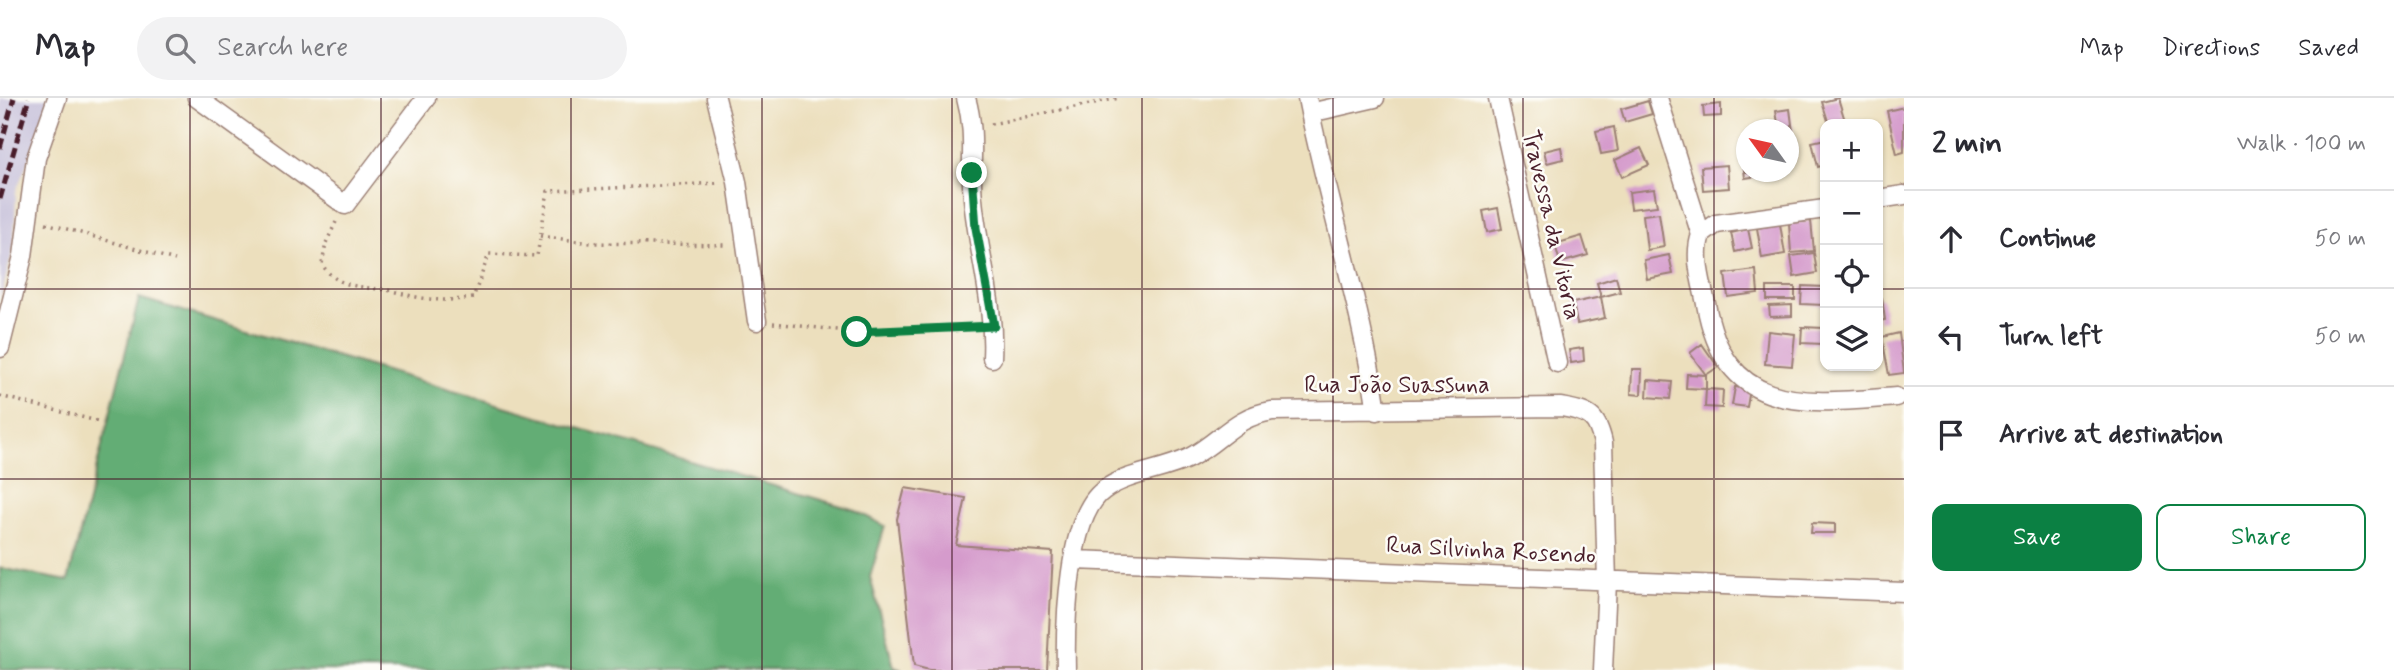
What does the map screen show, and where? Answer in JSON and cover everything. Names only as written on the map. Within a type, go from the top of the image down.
[{"type":"street","points":[[0,348],[23,256],[36,158],[57,98]]},
{"type":"street","points":[[197,98],[345,205],[426,98]]},
{"type":"street","points":[[716,98],[737,182],[757,321]]},
{"type":"street","points":[[966,98],[974,127],[972,197],[994,326],[992,358]]},
{"type":"street","points":[[1375,98],[1309,106],[1356,297],[1377,411]]},
{"type":"street","name":"Travessa da Vitoria","points":[[1498,98],[1557,363]]},
{"type":"street","points":[[1658,98],[1701,235],[1698,255],[1711,332],[1722,358],[1734,374],[1752,386],[1801,401],[1896,397]]},
{"type":"street","points":[[1883,198],[1904,195]]},
{"type":"street","points":[[1701,235],[1716,225],[1728,222],[1820,210]]},
{"type":"street","name":"Rua João Suassuna","points":[[1066,670],[1068,596],[1079,533],[1089,507],[1101,491],[1193,456],[1251,414],[1272,411],[1561,407],[1580,410],[1592,416],[1599,426],[1605,471],[1606,582],[1603,670]]},
{"type":"street","name":"Rua Silvinha Rosendo","points":[[1075,560],[1341,568],[1606,582],[1904,592]]},
{"type":"path","points":[[974,127],[1119,98]]},
{"type":"path","points":[[345,205],[326,243],[322,264],[328,274],[350,286],[395,292],[415,299],[448,302],[473,298],[489,254],[537,256],[548,191],[737,182]]},
{"type":"path","points":[[27,217],[175,260]]},
{"type":"path","points":[[540,236],[592,243],[680,247],[747,245]]},
{"type":"path","points":[[757,321],[857,332],[994,326]]},
{"type":"path","points":[[0,396],[97,421]]},
{"type":"shaded area","points":[[0,98],[54,98],[16,191],[14,246],[0,300]]},
{"type":"green space","points":[[139,298],[852,509],[885,526],[870,577],[894,667],[902,670],[0,670],[0,568],[68,581]]},
{"type":"building","points":[[1838,98],[1844,119],[1827,119],[1822,102]]},
{"type":"building","points":[[1648,101],[1652,114],[1625,122],[1621,109]]},
{"type":"building","points":[[1721,104],[1721,116],[1704,117],[1703,106]]},
{"type":"building","points":[[1904,107],[1904,152],[1897,154],[1887,111]]},
{"type":"building","points":[[1790,109],[1791,119],[1777,119],[1776,111]]},
{"type":"building","points":[[1614,127],[1618,151],[1601,154],[1596,131]]},
{"type":"building","points":[[1820,140],[1818,167],[1812,142]]},
{"type":"building","points":[[1561,147],[1563,159],[1547,163],[1544,151]]},
{"type":"building","points":[[1641,148],[1649,165],[1622,177],[1615,160]]},
{"type":"building","points":[[1727,165],[1729,188],[1703,190],[1701,167]]},
{"type":"building","points":[[1654,189],[1657,206],[1631,209],[1629,192]]},
{"type":"building","points":[[1498,208],[1502,229],[1487,232],[1483,211]]},
{"type":"building","points":[[1659,213],[1664,247],[1647,250],[1643,215]]},
{"type":"building","points":[[1811,221],[1814,251],[1791,253],[1789,223]]},
{"type":"building","points":[[1780,224],[1785,254],[1762,258],[1757,228]]},
{"type":"building","points":[[1748,229],[1752,248],[1735,252],[1731,233]]},
{"type":"building","points":[[1582,236],[1588,255],[1560,263],[1555,244]]},
{"type":"building","points":[[1814,253],[1817,273],[1794,277],[1791,256]]},
{"type":"building","points":[[1669,255],[1673,274],[1647,279],[1644,260]]},
{"type":"building","points":[[1756,270],[1758,293],[1728,297],[1725,274]]},
{"type":"building","points":[[1616,277],[1620,292],[1601,297],[1597,283]]},
{"type":"building","points":[[1802,286],[1820,287],[1820,305],[1801,304]]},
{"type":"building","points":[[1767,287],[1795,287],[1795,300],[1767,300]]},
{"type":"building","points":[[1601,297],[1605,318],[1577,324],[1573,303]]},
{"type":"building","points":[[1792,305],[1792,316],[1770,317],[1769,306]]},
{"type":"building","points":[[1802,327],[1820,328],[1820,344],[1801,343]]},
{"type":"building","points":[[1768,331],[1795,334],[1792,366],[1765,364]]},
{"type":"building","points":[[1899,333],[1904,373],[1889,375],[1883,337]]},
{"type":"building","points":[[1702,344],[1718,367],[1706,375],[1690,353]]},
{"type":"building","points":[[1583,348],[1584,361],[1571,363],[1569,350]]},
{"type":"building","points":[[1632,369],[1642,369],[1641,395],[1631,394]]},
{"type":"building","points":[[1687,374],[1706,375],[1706,389],[1686,388]]},
{"type":"building","points":[[1648,380],[1672,382],[1670,399],[1647,397]]},
{"type":"building","points":[[1735,387],[1750,389],[1747,407],[1732,405]]},
{"type":"building","points":[[1706,389],[1723,390],[1722,408],[1705,407]]},
{"type":"building","points":[[905,488],[966,498],[956,545],[1053,552],[1047,670],[929,670],[914,666],[897,519]]},
{"type":"building","points":[[1812,523],[1835,524],[1835,533],[1811,533]]},
{"type":"railway","points":[[0,148],[14,98]]},
{"type":"railway","points":[[0,199],[29,98]]},
{"type":"route","points":[[857,332],[994,326],[976,228],[972,173]]}]
